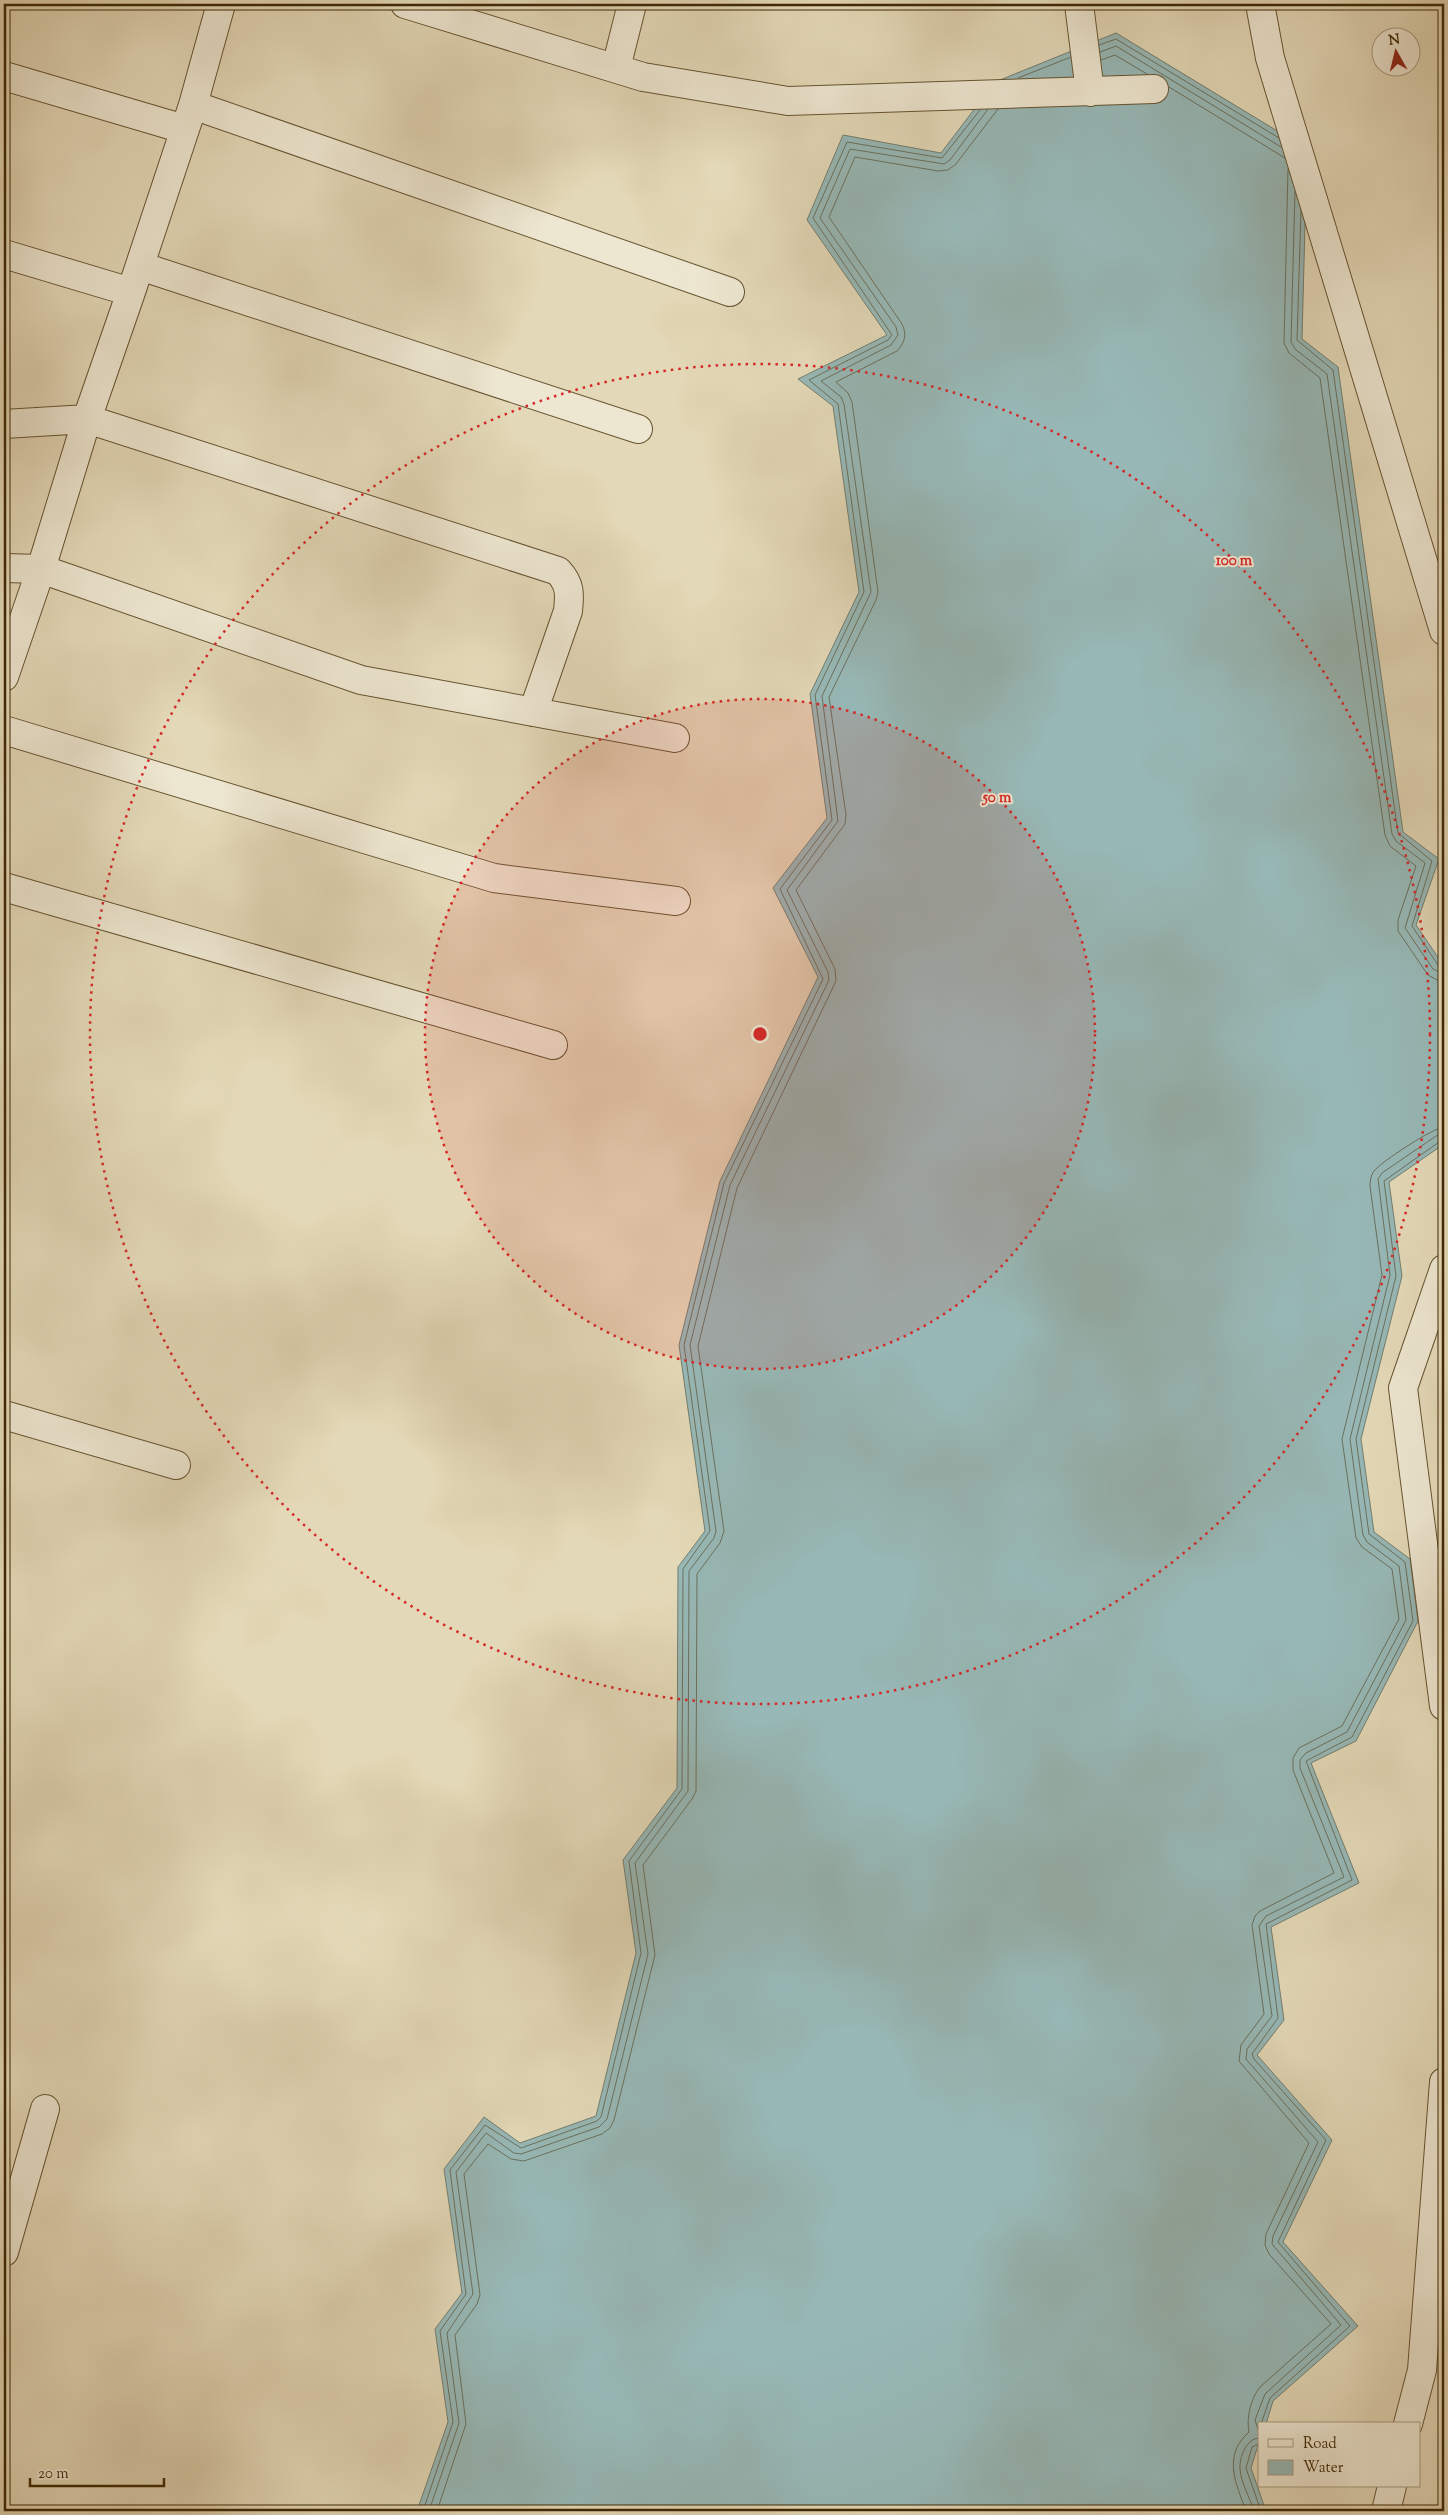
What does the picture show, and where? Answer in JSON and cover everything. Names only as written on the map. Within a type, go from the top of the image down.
[{"type":"street","points":[[4,677],[41,569],[87,419],[140,266],[188,117],[221,4]]},
{"type":"street","points":[[405,4],[438,9],[643,76],[788,101],[1154,89]]},
{"type":"street","points":[[616,68],[632,4]]},
{"type":"street","points":[[1079,4],[1090,92]]},
{"type":"street","points":[[1260,4],[1270,58],[1444,631]]},
{"type":"street","points":[[4,76],[188,117],[730,292]]},
{"type":"street","points":[[4,254],[131,292]]},
{"type":"street","points":[[140,266],[638,429]]},
{"type":"street","points":[[4,424],[87,419],[558,571],[568,582],[570,594],[568,611],[533,712]]},
{"type":"street","points":[[4,568],[41,569],[361,680],[675,738]]},
{"type":"street","points":[[4,730],[494,878],[676,901]]},
{"type":"street","points":[[4,886],[553,1044]]},
{"type":"street","points":[[1444,1269],[1403,1388],[1444,1706]]},
{"type":"street","points":[[4,1414],[176,1465]]},
{"type":"street","points":[[1409,2422],[1422,2370],[1444,2082]]},
{"type":"street","points":[[4,2252],[45,2109]]},
{"type":"street","points":[[1386,2511],[1392,2488]]},
{"type":"water","points":[[1116,33],[1307,149],[1302,339],[1338,367],[1403,832],[1439,859],[1416,925],[1444,966],[1444,1144],[1389,1182],[1402,1276],[1361,1439],[1374,1532],[1410,1559],[1418,1621],[1356,1741],[1311,1763],[1359,1883],[1271,1927],[1284,2020],[1257,2055],[1332,2140],[1283,2242],[1358,2326],[1273,2401],[1267,2422],[1258,2422],[1258,2445],[1251,2468],[1266,2511],[417,2511],[448,2422],[435,2329],[462,2293],[444,2169],[484,2117],[520,2143],[596,2116],[636,1953],[623,1860],[677,1788],[678,1567],[705,1531],[679,1345],[720,1181],[818,977],[773,888],[827,818],[810,694],[859,592],[833,406],[798,379],[887,335],[807,220],[843,135],[941,153],[995,82]]}]
